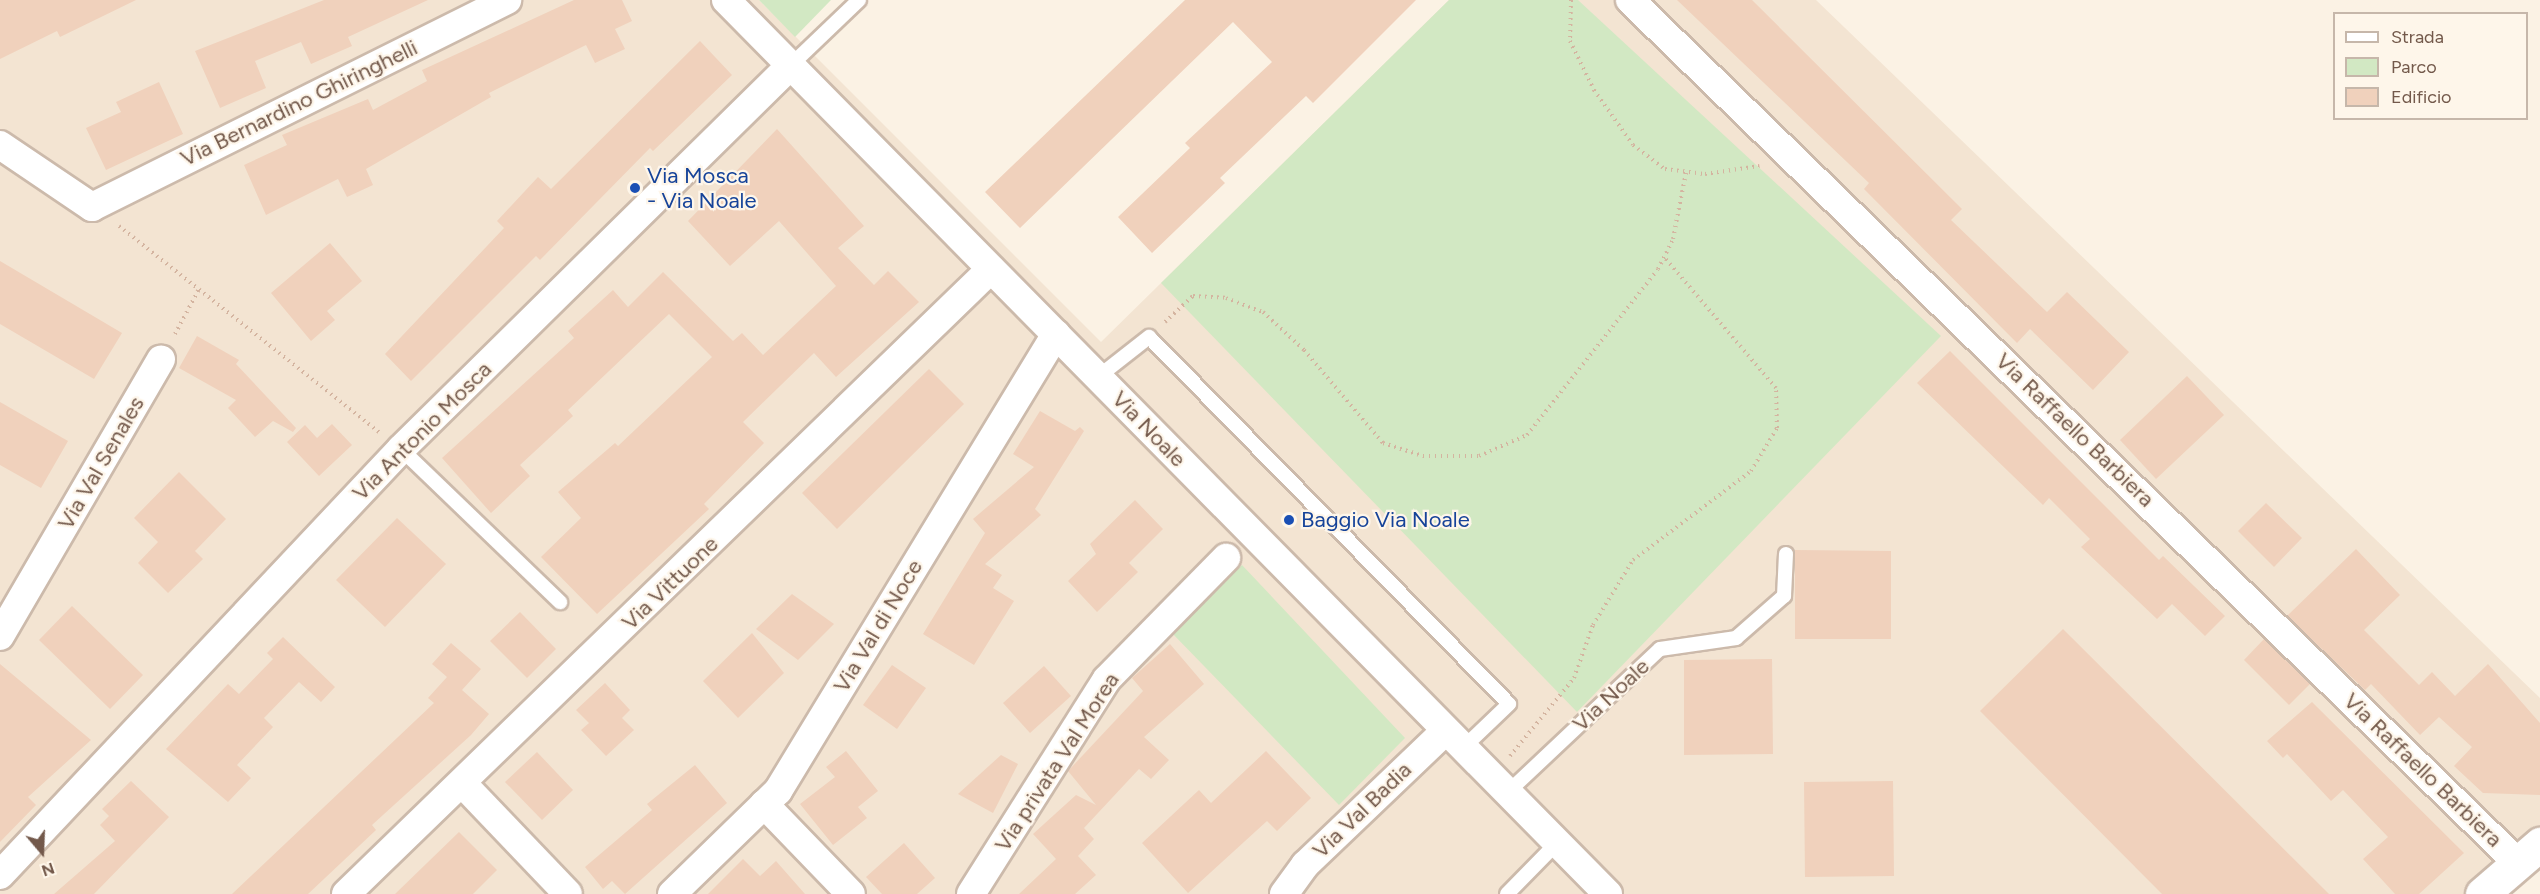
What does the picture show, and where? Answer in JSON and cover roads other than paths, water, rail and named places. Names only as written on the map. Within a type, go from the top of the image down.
[{"type":"street","name":"Via Bernardino Ghiringhelli","points":[[0,145],[92,207],[507,0]]},
{"type":"street","name":"Via Noale","points":[[726,0],[1608,894]]},
{"type":"street","name":"Via Raffaello Barbiera","points":[[1630,0],[2529,854]]},
{"type":"street","name":"Via Antonio Mosca","points":[[0,875],[401,449],[791,65]]},
{"type":"street","name":"Via Vittuone","points":[[346,894],[991,269]]},
{"type":"street","name":"Via Val di Noce","points":[[672,894],[778,791],[1056,334]]},
{"type":"street","name":"Via Val Senales","points":[[0,636],[161,359]]},
{"type":"street","name":"Via privata Val Morea","points":[[971,894],[1107,679],[1226,558]]},
{"type":"street","name":"Via Val Badia","points":[[1284,894],[1305,865],[1454,739]]},
{"type":"street","points":[[462,783],[568,894]]},
{"type":"street","points":[[764,804],[851,894]]},
{"type":"street","points":[[2482,894],[2529,854]]},
{"type":"lane","name":"Via Antonio Mosca","points":[[791,65],[859,0]]},
{"type":"lane","points":[[1098,377],[1149,337],[1509,704],[1454,739]]},
{"type":"lane","points":[[401,449],[560,602]]},
{"type":"lane","name":"Via Noale","points":[[1507,793],[1660,649],[1736,638],[1784,596],[1786,554]]},
{"type":"lane","points":[[1507,894],[1557,843]]},
{"type":"place","name":"Via Mosca - Via Noale","points":[[635,188]]},
{"type":"place","name":"Baggio Via Noale","points":[[1289,520]]}]
